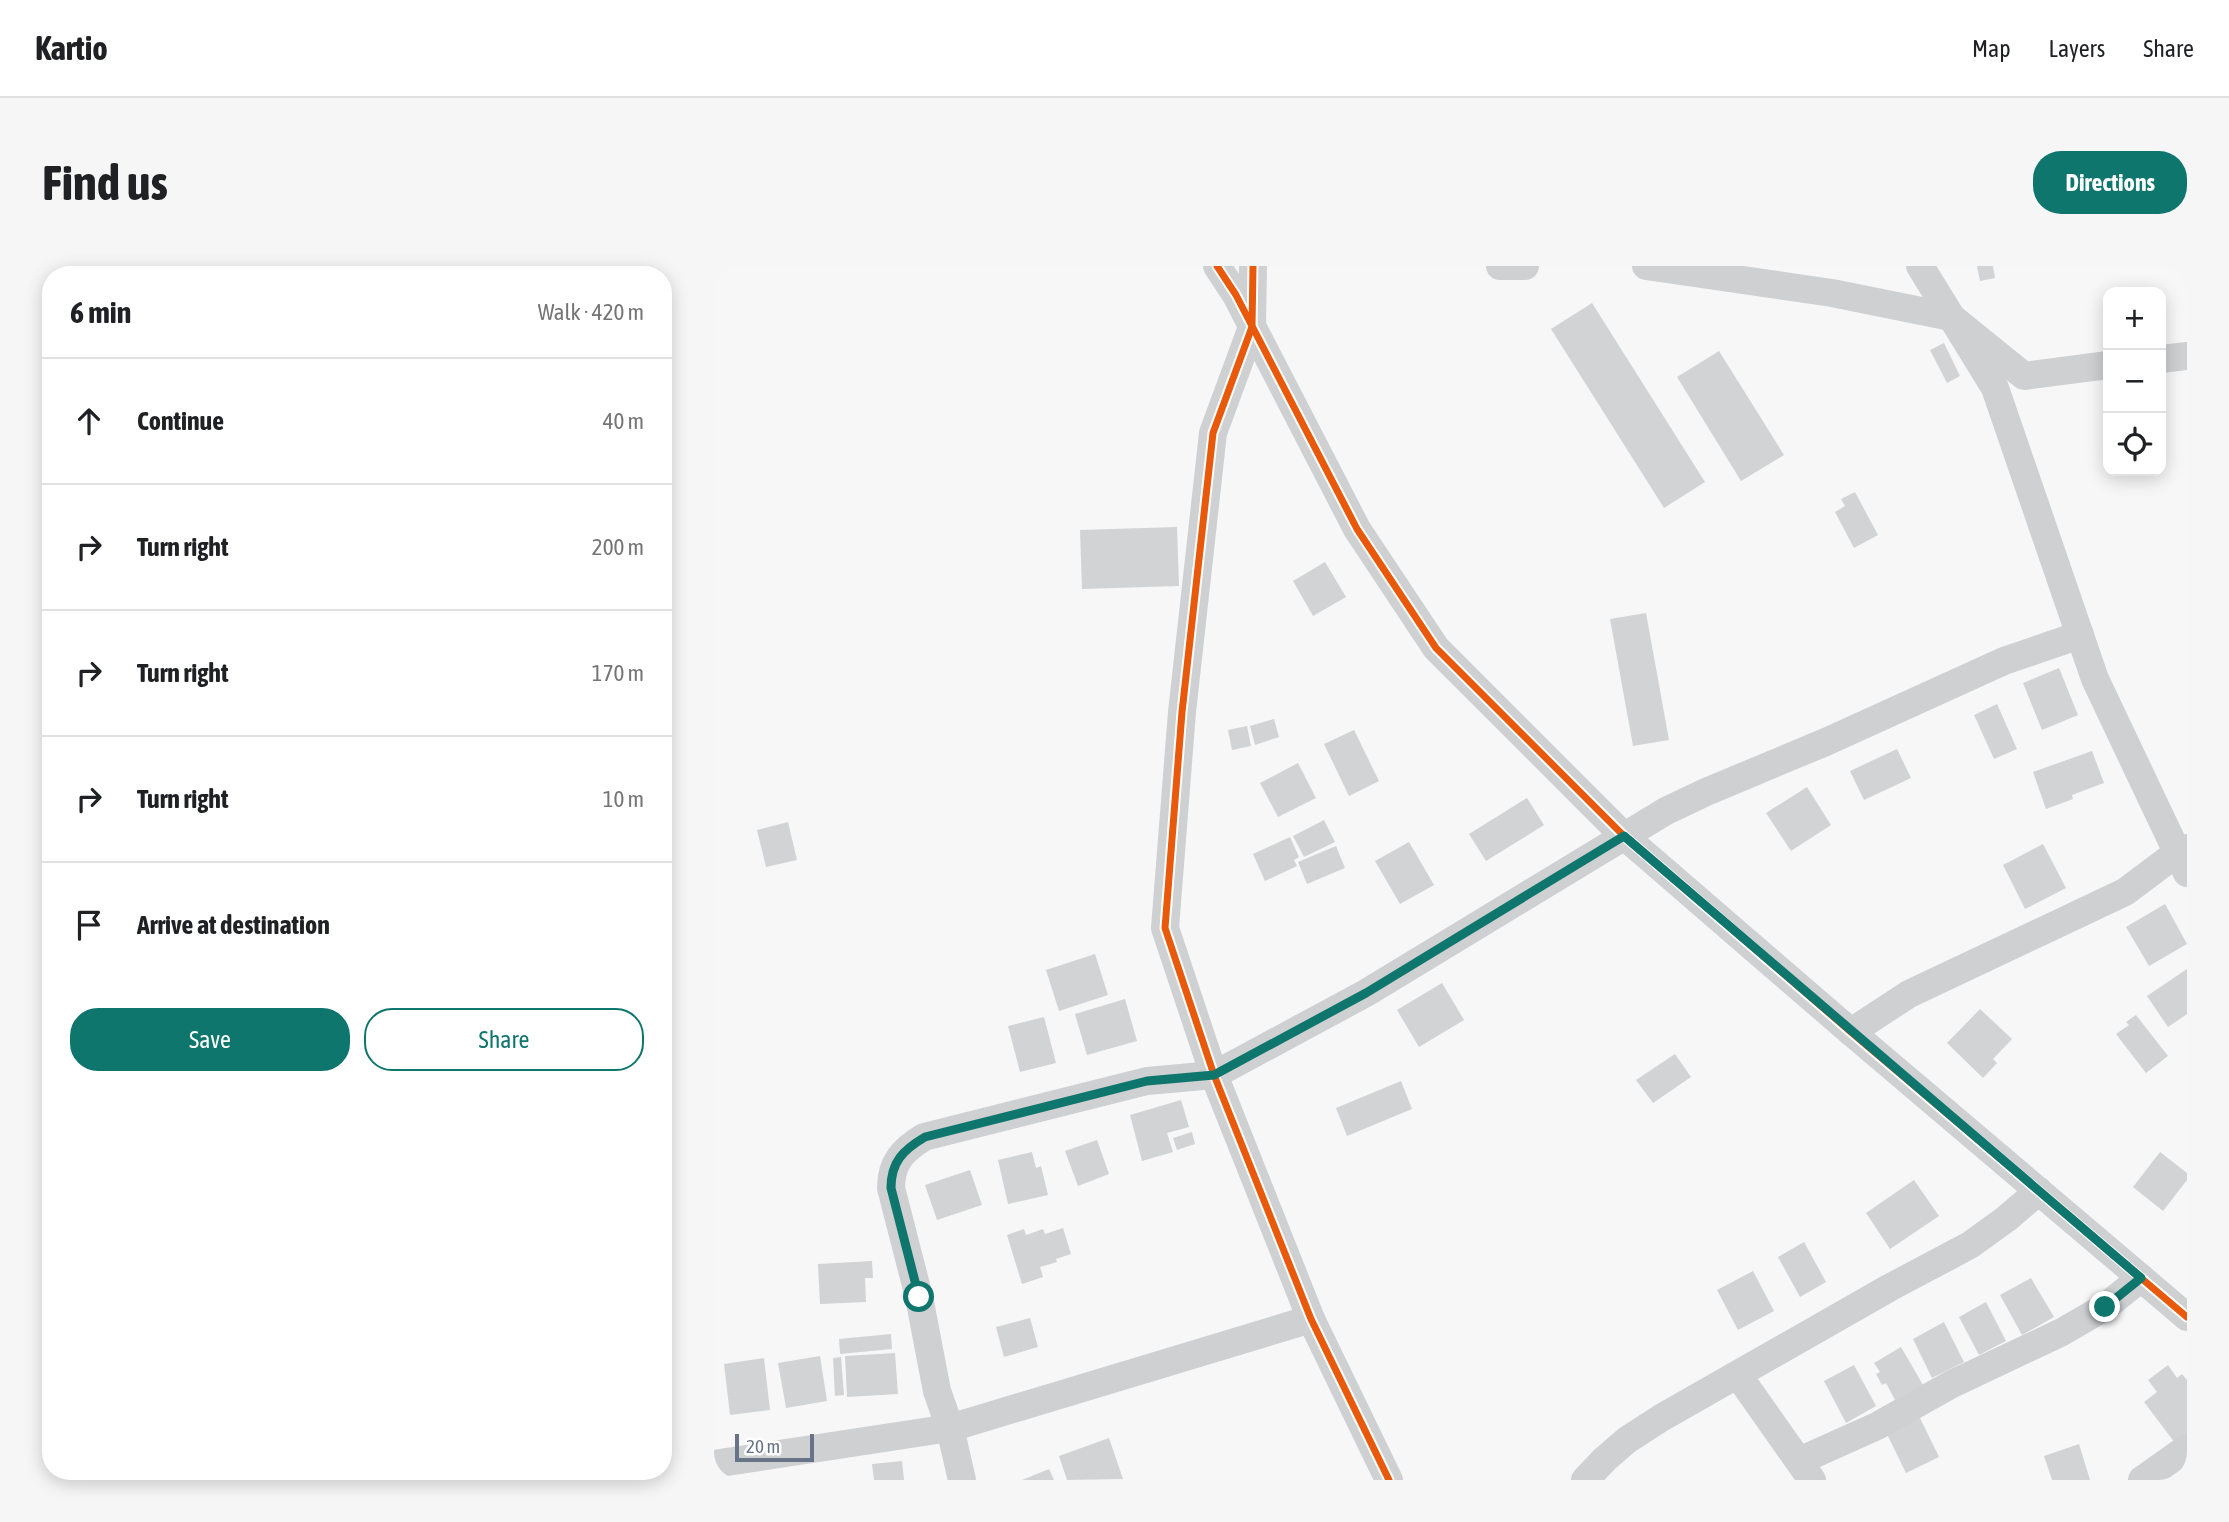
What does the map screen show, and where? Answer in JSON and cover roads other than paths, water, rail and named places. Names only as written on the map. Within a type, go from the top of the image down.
[{"type":"street","points":[[1217,266],[1236,295],[1357,529],[1436,648],[1624,836],[2187,1317]]},
{"type":"street","points":[[1500,266],[1525,266]]},
{"type":"street","points":[[1646,266],[1832,293],[1951,317],[2024,376],[2103,366]]},
{"type":"street","points":[[1851,1032],[1909,994],[2125,892],[2184,858],[2095,679],[1996,387],[1920,266]]},
{"type":"street","points":[[1260,271],[1252,327],[1213,433],[1182,712],[1166,928],[1214,1075],[1311,1319],[1389,1480]]},
{"type":"street","points":[[2166,358],[2187,356]]},
{"type":"street","points":[[962,1480],[950,1428],[936,1391],[919,1297],[891,1188],[891,1172],[912,1144],[925,1137],[1147,1081],[1214,1075],[1366,993],[1666,811],[1828,741],[2004,660],[2080,635]]},
{"type":"street","points":[[1586,1480],[1627,1440],[1661,1418],[1877,1294],[1970,1245],[2039,1191]]},
{"type":"street","points":[[1738,1375],[1805,1471],[1952,1384],[2062,1332],[2105,1307],[2141,1278]]},
{"type":"street","points":[[714,1464],[950,1428],[1311,1319]]},
{"type":"street","points":[[2142,1480],[2187,1448]]}]
